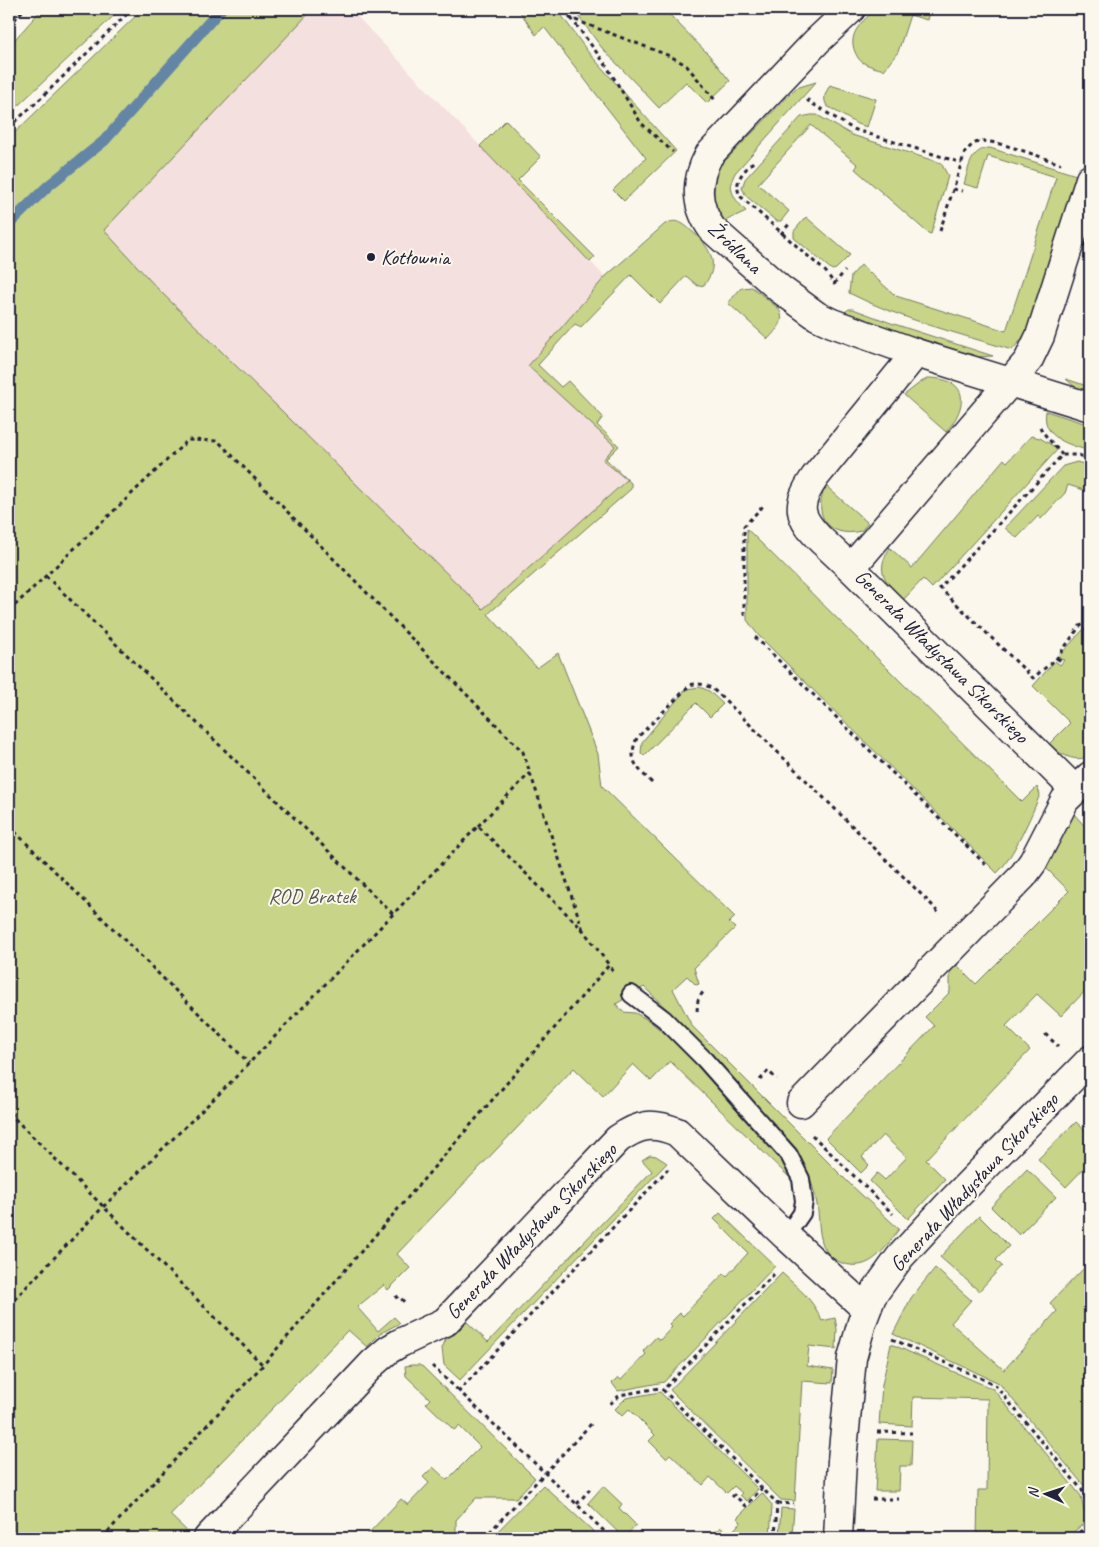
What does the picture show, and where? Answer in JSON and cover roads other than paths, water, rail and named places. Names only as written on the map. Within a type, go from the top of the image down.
[{"type":"street","name":"Źródlana","points":[[851,9],[817,41],[709,155],[698,187],[705,219],[712,229],[780,289],[817,316],[916,353],[1090,407]]},
{"type":"street","points":[[1010,383],[1028,360],[1040,336],[1080,173]]},
{"type":"street","points":[[850,568],[808,526],[803,516],[802,504],[806,489],[916,353]]},
{"type":"street","name":"Generała Władysława Sikorskiego","points":[[801,1103],[1022,877],[1033,862],[1064,800],[1082,783],[850,568],[1010,383]]},
{"type":"street","name":"Generała Władysława Sikorskiego","points":[[838,1538],[848,1382],[852,1358],[866,1309],[880,1284],[918,1238],[1090,1060]]},
{"type":"street","name":"Generała Władysława Sikorskiego","points":[[208,1538],[373,1363],[388,1350],[400,1343],[445,1322],[618,1140],[641,1126],[665,1127],[676,1132],[866,1309]]},
{"type":"lane","points":[[630,994],[664,1019],[789,1155],[801,1178],[804,1201],[802,1213],[786,1236]]},
{"type":"waterway","points":[[9,224],[48,186],[104,141],[221,9]]},
{"type":"place","name":"Kotłownia","points":[[371,257]]},
{"type":"park label","name":"ROD Bratek","points":[[312,896]]}]
